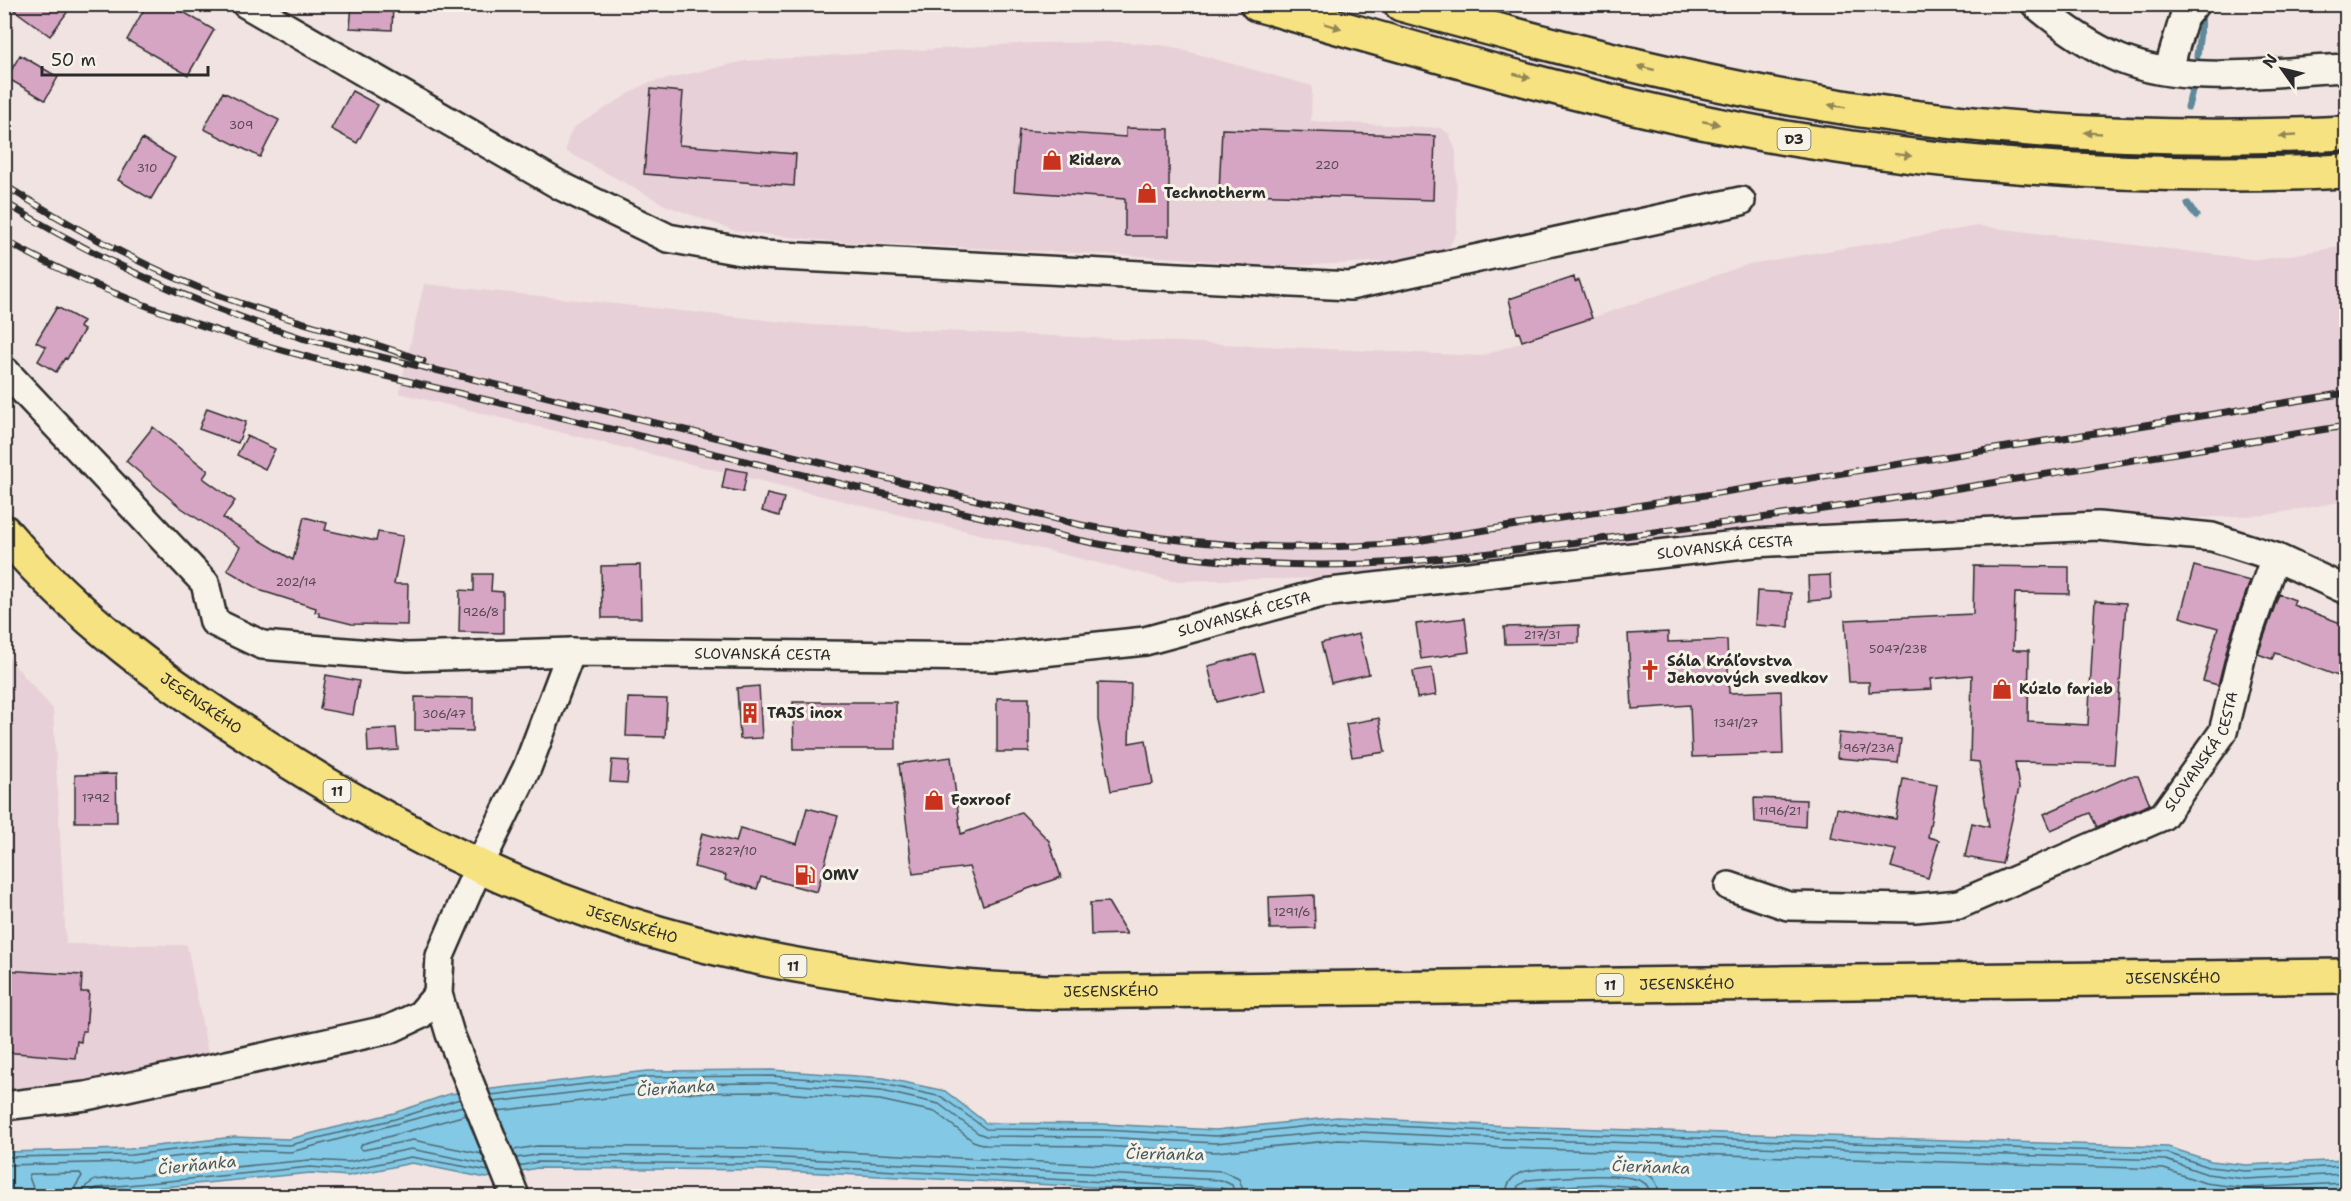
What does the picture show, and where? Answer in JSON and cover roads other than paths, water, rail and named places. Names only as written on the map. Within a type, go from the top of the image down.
[{"type":"main road","name":"D3","points":[[1257,4],[1437,55],[1686,118],[1809,141],[1978,165],[2060,170],[2252,175],[2346,171]]},
{"type":"main road","points":[[1401,4],[1712,83],[1885,113],[1984,125],[2156,137],[2346,133]]},
{"type":"main road","name":"JESENSKÉHO","points":[[4,532],[96,625],[150,670],[351,800],[479,866],[565,901],[712,947],[787,965],[957,989],[1046,992],[2346,976]]},
{"type":"street","points":[[246,4],[561,186],[646,228],[668,238],[763,255],[1350,286],[1741,201]]},
{"type":"street","points":[[2035,4],[2071,32],[2120,59],[2168,71],[2220,74],[2346,68]]},
{"type":"street","points":[[2168,71],[2184,17],[2195,4]]},
{"type":"street","name":"SLOVANSKÁ CESTA","points":[[4,371],[205,583],[214,622],[262,645],[407,657],[572,651],[997,657],[1145,641],[1322,593],[1753,543],[2098,526],[2212,537],[2275,557],[2346,590]]},
{"type":"street","name":"SLOVANSKÁ CESTA","points":[[1730,886],[1788,906],[1915,908],[1960,904],[2163,816],[2223,732],[2244,646],[2275,557]]},
{"type":"street","points":[[512,1189],[450,1034],[438,994],[440,956],[479,866],[527,768],[572,651]]},
{"type":"street","points":[[4,1106],[86,1096],[390,1029],[420,1015],[438,994]]},
{"type":"water","name":"Čierňanka","points":[[771,1070],[884,1078],[945,1091],[986,1123],[1103,1124],[1216,1130],[1337,1117],[1508,1126],[2168,1147],[2211,1161],[2246,1165],[2346,1160],[2346,1196],[1643,1196],[1600,1190],[1490,1196],[1266,1196],[762,1170],[537,1168],[486,1178],[412,1163],[348,1176],[311,1173],[80,1195],[5,1193],[5,1152],[130,1149],[234,1137],[289,1139],[394,1113],[449,1094],[647,1071]]},
{"type":"waterway","points":[[2197,56],[2203,7],[2208,4]]},
{"type":"waterway","points":[[2188,107],[2192,90]]},
{"type":"waterway","points":[[2188,204],[2196,216]]},
{"type":"railway","points":[[4,185],[111,247],[194,286],[248,306],[423,361]]},
{"type":"railway","points":[[4,202],[112,262],[186,296],[302,338],[1081,525],[1204,543],[1327,547],[1410,542],[2346,393]]},
{"type":"railway","points":[[4,240],[120,296],[200,325],[323,361],[1078,540],[1113,547],[1221,561],[1293,565],[1366,564],[1506,551],[1735,522],[2346,426]]},
{"type":"place","name":"Ridera","points":[[1052,160]]},
{"type":"place","name":"Technotherm","points":[[1147,193]]},
{"type":"place","name":"Sála Kráľovstva Jehovových svedkov","points":[[1650,670]]},
{"type":"place","name":"Kúzlo farieb","points":[[2002,689]]},
{"type":"place","name":"TAJS inox","points":[[750,713]]},
{"type":"place","name":"Foxroof","points":[[934,800]]},
{"type":"place","name":"OMV","points":[[805,875]]}]
